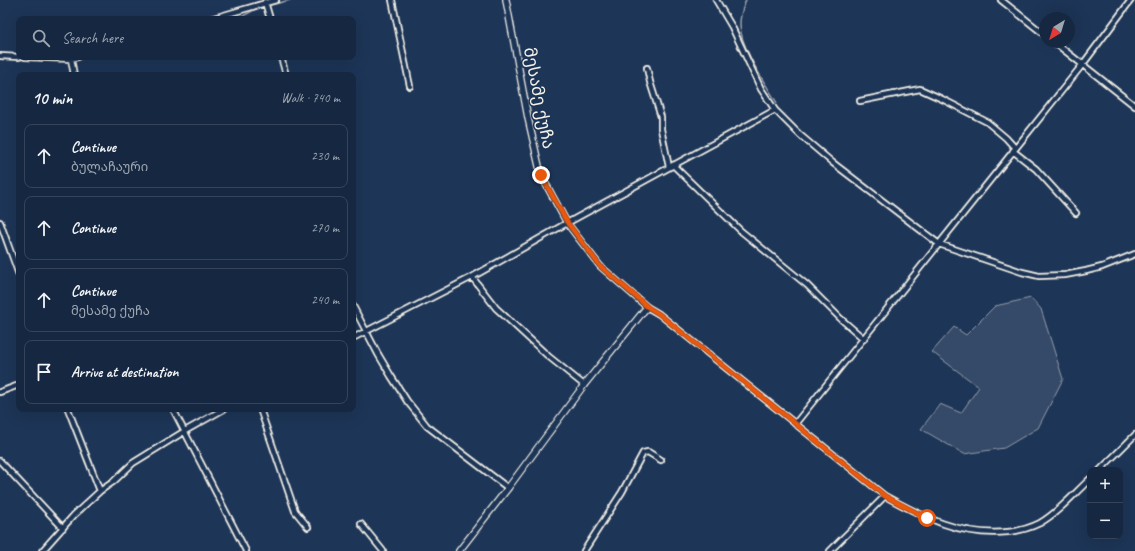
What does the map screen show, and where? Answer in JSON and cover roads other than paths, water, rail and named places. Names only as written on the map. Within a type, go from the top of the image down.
[{"type":"street","points":[[220,16],[276,0]]},
{"type":"street","points":[[392,0],[410,86]]},
{"type":"street","name":"მესამე ქუჩა","points":[[506,0],[528,118],[541,175],[567,222],[600,266],[648,307]]},
{"type":"street","points":[[716,0],[732,27],[761,89],[775,110],[800,135],[834,163],[939,244],[1022,272],[1039,276],[1065,275],[1086,271],[1102,267],[1135,254]]},
{"type":"street","points":[[1001,0],[1039,30]]},
{"type":"street","points":[[795,424],[1083,64],[1131,0]]},
{"type":"street","points":[[265,2],[269,16]]},
{"type":"street","points":[[1062,48],[1135,106]]},
{"type":"street","points":[[0,56],[16,57]]},
{"type":"street","points":[[71,60],[73,72]]},
{"type":"street","points":[[282,60],[285,72]]},
{"type":"street","points":[[647,68],[661,117],[661,129],[671,166],[741,231],[807,285],[841,319],[864,338]]},
{"type":"street","points":[[860,101],[920,89],[987,122],[1014,150],[1036,169],[1076,213]]},
{"type":"street","points":[[356,336],[472,278],[567,222],[775,110]]},
{"type":"street","points":[[0,222],[16,267]]},
{"type":"street","points":[[472,278],[496,308],[548,356],[584,385]]},
{"type":"street","points":[[459,551],[508,488],[584,385],[648,307],[659,314],[885,496],[927,518],[948,526],[970,531],[996,533],[1018,531],[1039,524],[1056,511],[1087,482]]},
{"type":"street","points":[[356,312],[381,360],[407,401],[427,426],[508,488]]},
{"type":"street","points":[[0,392],[16,386]]},
{"type":"street","points":[[69,412],[100,491]]},
{"type":"street","points":[[174,412],[246,551]]},
{"type":"street","points":[[42,551],[100,491],[113,482],[133,463],[184,431],[219,412]]},
{"type":"street","points":[[261,412],[295,511],[308,528]]},
{"type":"street","points":[[1103,467],[1135,435]]},
{"type":"street","points":[[584,551],[622,492],[643,453],[648,452],[661,460]]},
{"type":"street","points":[[0,461],[63,528]]},
{"type":"street","points":[[830,551],[885,496]]},
{"type":"street","points":[[361,524],[383,551]]},
{"type":"waterway","points":[[243,16],[256,9],[290,0]]},
{"type":"waterway","points":[[746,0],[740,24],[744,43],[754,65],[777,103]]}]
